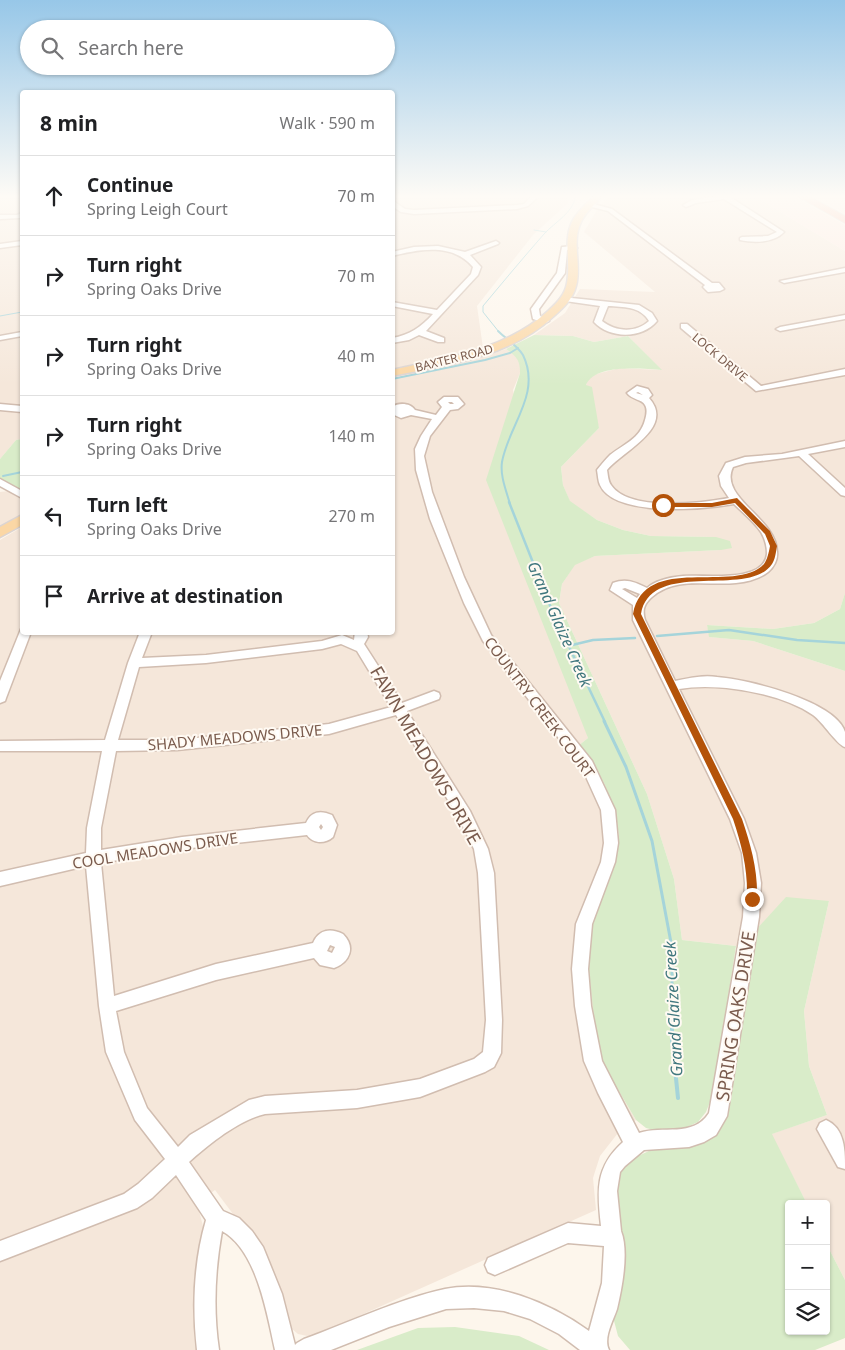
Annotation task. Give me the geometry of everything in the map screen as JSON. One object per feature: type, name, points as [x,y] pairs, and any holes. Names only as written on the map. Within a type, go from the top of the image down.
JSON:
[{"type":"main road","name":"BAXTER ROAD","points":[[395,372],[472,356],[519,337],[545,321],[565,299],[572,283],[573,259]]},
{"type":"main road","points":[[0,533],[20,520]]},
{"type":"street","points":[[395,340],[420,332],[440,313],[474,275],[477,269],[470,259]]},
{"type":"street","points":[[545,321],[536,317],[535,310],[561,273],[563,259]]},
{"type":"street","points":[[675,259],[710,285]]},
{"type":"street","points":[[784,281],[845,270]]},
{"type":"street","points":[[565,299],[638,308],[648,314],[653,321],[649,327],[638,331],[610,330],[598,322],[605,304]]},
{"type":"street","points":[[395,305],[440,313]]},
{"type":"street","points":[[780,329],[845,317]]},
{"type":"street","name":"LOCK DRIVE","points":[[684,326],[759,389],[845,372]]},
{"type":"street","points":[[420,332],[442,340]]},
{"type":"street","points":[[0,338],[20,334]]},
{"type":"street","points":[[643,398],[650,404],[651,411],[649,425],[644,435],[611,459],[602,470],[604,481],[612,492],[634,503],[646,505],[712,505],[737,500]]},
{"type":"street","points":[[0,407],[20,409]]},
{"type":"street","name":"COUNTRY CREEK COURT","points":[[411,412],[442,412],[422,442],[419,456],[420,468],[443,535],[480,629],[586,765],[608,810],[611,843],[608,862],[584,924],[580,969],[593,1061],[604,1087],[635,1145]]},
{"type":"street","name":"SPRING OAKS DRIVE","points":[[596,1349],[614,1275],[614,1238],[608,1194],[612,1168],[621,1156],[635,1145],[646,1140],[696,1136],[707,1131],[718,1116],[751,917],[753,883],[749,853],[740,828],[637,614],[643,598],[665,583],[694,579],[734,578],[752,574],[765,568],[773,552],[772,540],[725,485],[725,470],[729,465],[745,460],[801,453],[845,444]]},
{"type":"street","points":[[801,453],[845,493]]},
{"type":"street","points":[[3,486],[20,494]]},
{"type":"street","points":[[0,698],[24,635]]},
{"type":"street","points":[[145,635],[134,662],[110,745],[94,828],[93,858],[107,1006],[115,1052],[140,1114],[177,1160],[216,1218],[227,1220],[249,1242],[272,1290],[286,1350]]},
{"type":"street","points":[[134,662],[206,659],[308,647],[351,638]]},
{"type":"street","name":"FAWN MEADOWS DRIVE","points":[[0,1251],[130,1201],[145,1192],[197,1142],[249,1109],[357,1099],[420,1088],[480,1066],[488,1060],[492,1053],[494,1020],[486,873],[481,849],[465,815],[365,653],[351,638]]},
{"type":"street","points":[[671,686],[716,681],[786,696],[822,714],[839,732],[845,742]]},
{"type":"street","name":"SHADY MEADOWS DRIVE","points":[[0,746],[195,744],[329,729],[399,709],[434,696]]},
{"type":"street","name":"COOL MEADOWS DRIVE","points":[[0,879],[93,858],[182,843],[311,828]]},
{"type":"street","points":[[107,1006],[216,972],[319,949]]},
{"type":"street","points":[[826,1129],[845,1160]]},
{"type":"street","points":[[208,1350],[205,1299],[212,1231],[216,1218]]},
{"type":"street","points":[[495,1265],[568,1233],[614,1238]]},
{"type":"street","points":[[304,1350],[389,1317],[436,1302],[446,1299],[474,1298],[504,1301],[534,1310],[566,1328],[596,1349]]},
{"type":"shaded area","points":[[0,259],[20,259],[20,439],[16,440],[0,459]]},
{"type":"shaded area","points":[[395,259],[514,259],[477,306],[483,348],[395,370]]},
{"type":"shaded area","points":[[616,259],[845,259],[845,593],[840,609],[814,623],[773,629],[707,625],[710,637],[753,641],[845,671],[845,1280],[830,1251],[830,1200],[805,1200],[771,1134],[827,1115],[809,1066],[804,1011],[829,901],[754,932],[736,946],[682,940],[674,879],[647,794],[559,603],[562,584],[575,564],[595,556],[721,550],[716,537],[651,536],[623,530],[597,520],[570,502],[563,485],[561,467],[599,428],[586,385],[588,379],[596,374],[620,368],[661,370],[628,336],[594,342],[573,336],[534,335],[565,313],[580,289],[655,292]]},
{"type":"shaded area","points":[[506,349],[517,357],[520,362],[520,373],[513,390],[588,738],[578,746],[596,768],[605,785],[616,816],[619,836],[613,860],[604,1066],[636,1120],[618,1133],[600,1156],[593,1178],[596,1210],[312,1337],[298,1334],[291,1328],[266,1262],[215,1190],[197,1203],[205,1234],[199,1350],[0,1350],[0,540],[20,528],[20,635],[395,635],[395,378],[477,359]]},
{"type":"shaded area","points":[[9,491],[20,498],[20,515],[0,527],[0,492]]},
{"type":"green space","points":[[534,335],[573,336],[594,342],[628,336],[662,370],[609,370],[591,378],[586,385],[592,387],[599,428],[561,467],[563,485],[570,501],[597,520],[623,530],[651,536],[716,537],[730,541],[732,548],[595,556],[575,565],[562,584],[559,603],[647,794],[674,879],[682,940],[736,946],[713,1094],[706,1112],[698,1122],[687,1127],[658,1131],[646,1128],[636,1120],[604,1066],[597,1046],[586,943],[619,836],[616,816],[605,785],[596,768],[578,746],[588,738],[486,480],[520,373],[517,359],[506,349]]},
{"type":"green space","points":[[20,439],[20,489],[0,480],[0,459],[16,440]]},
{"type":"green space","points":[[845,593],[845,671],[753,641],[709,637],[707,625],[773,629],[814,623],[840,609]]},
{"type":"green space","points":[[786,897],[829,901],[804,1011],[809,1066],[827,1115],[772,1134],[805,1200],[785,1200],[785,1335],[830,1335],[830,1251],[845,1280],[845,1338],[815,1350],[630,1350],[618,1336],[613,1317],[623,1266],[622,1232],[617,1191],[619,1174],[634,1158],[651,1150],[706,1142],[725,1121],[754,932]]},
{"type":"green space","points":[[455,1327],[519,1336],[549,1350],[357,1350],[418,1328]]},
{"type":"waterway","name":"Grand Glaize Creek","points":[[499,331],[483,312],[483,306],[523,259]]},
{"type":"waterway","points":[[0,316],[20,312]]},
{"type":"waterway","name":"Grand Glaize Creek","points":[[499,331],[518,348]]},
{"type":"waterway","points":[[395,378],[485,360],[510,353],[518,348]]},
{"type":"waterway","name":"Grand Glaize Creek","points":[[510,504],[503,478],[502,462],[510,436],[522,410],[529,383],[528,369],[523,355],[518,348]]},
{"type":"waterway","points":[[3,476],[20,472]]},
{"type":"waterway","name":"Grand Glaize Creek","points":[[509,502],[553,613],[569,646]]},
{"type":"waterway","points":[[657,636],[729,630],[797,640],[845,643]]},
{"type":"waterway","points":[[569,646],[593,640],[635,638]]},
{"type":"waterway","name":"Grand Glaize Creek","points":[[569,646],[605,722]]},
{"type":"waterway","name":"Grand Glaize Creek","points":[[604,721],[626,767],[652,841],[672,948],[672,1039],[678,1098]]},
{"type":"route","points":[[663,505],[712,505],[737,500],[768,533],[774,546],[771,559],[765,568],[759,572],[734,578],[694,579],[665,583],[654,588],[644,596],[637,608],[639,620],[737,819],[749,853],[753,883],[752,899]]}]
